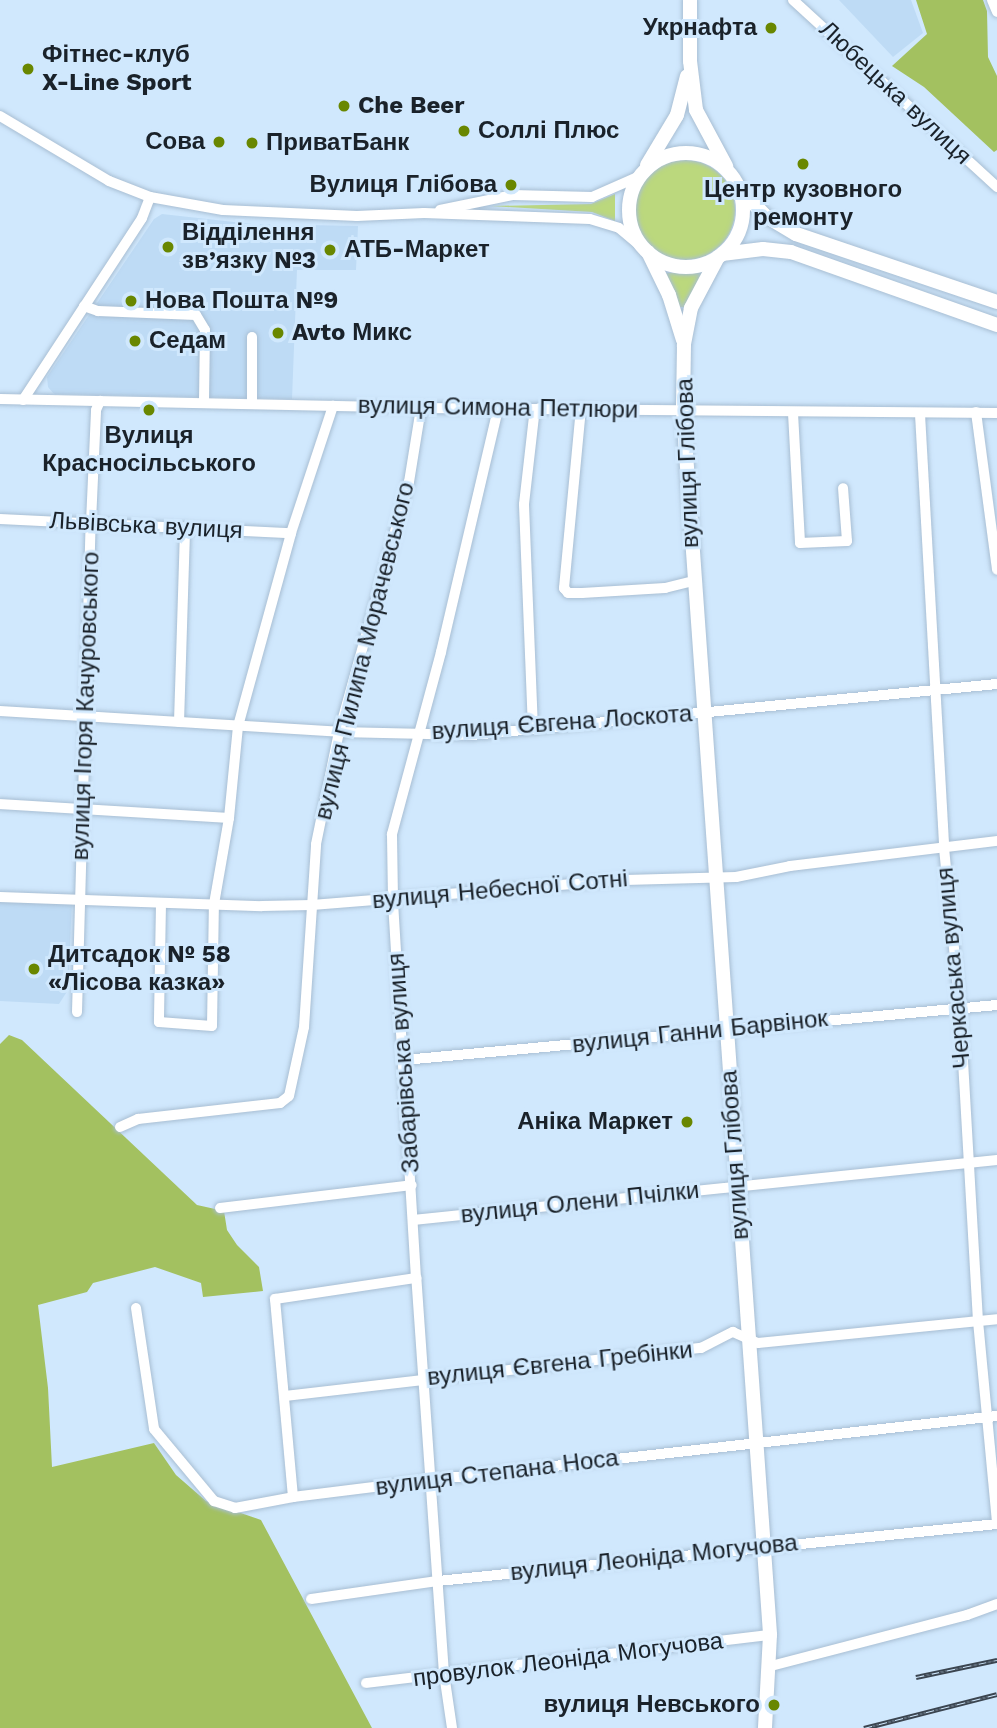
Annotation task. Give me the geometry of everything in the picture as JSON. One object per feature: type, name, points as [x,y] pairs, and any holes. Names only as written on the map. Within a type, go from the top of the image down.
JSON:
[{"type":"main road","points":[[690,0],[690,61],[696,110],[728,170],[764,215],[796,234],[997,302]]},
{"type":"main road","points":[[690,61],[677,115],[642,174],[629,207],[632,229],[645,250],[676,266],[698,266],[720,256],[780,250],[997,325]]},
{"type":"main road","points":[[642,174],[663,158],[686,153],[709,157],[728,170]]},
{"type":"main road","points":[[720,256],[738,236],[742,224],[744,212],[740,188]]},
{"type":"main road","name":"вулиця Глібова","points":[[645,250],[669,295],[684,345]]},
{"type":"main road","name":"вулиця Глібова","points":[[720,256],[691,308],[684,345],[683,411],[770,1635],[771,1666],[765,1728]]},
{"type":"street","name":"Любецька вулиця","points":[[793,0],[997,187]]},
{"type":"street","points":[[992,0],[997,12]]},
{"type":"street","points":[[0,116],[108,181],[150,197],[223,210],[357,216],[424,214],[590,219],[619,228],[645,250]]},
{"type":"street","points":[[424,214],[513,195],[592,197],[642,174]]},
{"type":"street","points":[[23,400],[146,212],[150,197]]},
{"type":"street","points":[[84,306],[98,311],[196,315],[205,330],[204,402]]},
{"type":"street","points":[[252,337],[252,404]]},
{"type":"street","name":"вулиця Симона Петлюри","points":[[0,399],[421,408],[997,413]]},
{"type":"street","name":"вулиця Ігоря Качуровського","points":[[77,1012],[91,522],[96,410],[100,401]]},
{"type":"street","points":[[161,903],[159,1022],[212,1026],[214,904],[229,818],[238,726],[291,533],[333,406]]},
{"type":"street","name":"вулиця Пилипа Морачевського","points":[[120,1127],[138,1119],[280,1103],[289,1096],[304,1027],[316,844],[339,732],[409,482],[421,408]]},
{"type":"street","points":[[533,729],[524,504],[534,416],[539,408]]},
{"type":"street","name":"вулиця Глібова","points":[[581,408],[564,588],[568,593],[595,592],[665,588],[693,581]]},
{"type":"street","name":"Забарівська вулиця","points":[[452,1728],[444,1674],[416,1278],[393,899],[392,834],[420,734],[498,409]]},
{"type":"street","points":[[793,412],[800,543],[847,541],[843,488]]},
{"type":"street","points":[[976,412],[993,513],[997,570]]},
{"type":"street","name":"Черкаська вулиця","points":[[920,414],[933,690],[944,848],[960,1009],[978,1321],[992,1416],[997,1523]]},
{"type":"street","name":"Львівська вулиця","points":[[0,519],[291,533]]},
{"type":"street","points":[[180,722],[185,527]]},
{"type":"street","name":"вулиця Євгена Лоскота","points":[[0,711],[339,732],[472,735],[997,684]]},
{"type":"street","points":[[0,804],[229,818]]},
{"type":"street","name":"вулиця Небесної Сотні","points":[[0,897],[312,905],[625,880],[761,874],[790,866],[997,841]]},
{"type":"street","name":"вулиця Ганни Барвінок","points":[[404,1060],[997,1005]]},
{"type":"street","name":"вулиця Олени Пчілки","points":[[414,1220],[997,1160]]},
{"type":"street","points":[[220,1208],[412,1185]]},
{"type":"street","points":[[293,1497],[275,1299],[416,1278]]},
{"type":"street","name":"вулиця Степана Носа","points":[[136,1308],[154,1429],[214,1501],[235,1508],[293,1497],[430,1480],[992,1416]]},
{"type":"street","name":"вулиця Євгена Гребінки","points":[[285,1396],[701,1348],[733,1332],[758,1343],[997,1319]]},
{"type":"street","name":"вулиця Леоніда Могучова","points":[[311,1599],[438,1581],[997,1523]]},
{"type":"street","points":[[771,1666],[967,1615],[997,1604]]},
{"type":"street","name":"провулок Леоніда Могучова","points":[[366,1683],[770,1635]]},
{"type":"shaded area","points":[[839,0],[911,0],[923,33],[893,57]]},
{"type":"shaded area","points":[[162,214],[252,224],[358,226],[356,270],[297,270],[292,399],[54,394],[48,387],[47,377],[154,219]]},
{"type":"shaded area","name":"Дитсадок № 58 «Лісова казка»","points":[[0,902],[72,903],[68,990],[59,1004],[0,1001]]},
{"type":"green space","points":[[916,0],[983,0],[987,11],[988,57],[997,76],[997,150],[994,152],[924,87],[892,66],[927,34]]},
{"type":"green space","points":[[685,160],[704,163],[721,174],[732,191],[735,210],[732,229],[721,246],[704,257],[685,260],[666,257],[649,246],[638,229],[635,210],[638,191],[649,174],[666,163]]},
{"type":"green space","points":[[615,194],[615,221],[592,212],[491,206],[591,204]]},
{"type":"green space","points":[[705,272],[687,307],[680,307],[665,273]]},
{"type":"green space","points":[[9,1035],[22,1040],[197,1205],[224,1211],[227,1230],[237,1245],[259,1267],[263,1291],[203,1297],[201,1283],[155,1267],[93,1283],[87,1292],[38,1305],[48,1388],[52,1467],[154,1443],[176,1475],[206,1501],[261,1520],[372,1728],[0,1728],[0,1044]]},
{"type":"railway","points":[[916,1677],[997,1660]]},
{"type":"railway","points":[[864,1728],[997,1694]]},
{"type":"place","name":"Укрнафта","points":[[771,28]]},
{"type":"place","name":"Фітнес-клуб X-Line Sport","points":[[28,69]]},
{"type":"place","name":"Che Beer","points":[[344,106]]},
{"type":"place","name":"Соллі Плюс","points":[[464,131]]},
{"type":"place","name":"Сова","points":[[219,142]]},
{"type":"place","name":"ПриватБанк","points":[[252,143]]},
{"type":"place","name":"Центр кузовного ремонту","points":[[803,164]]},
{"type":"place","name":"Вулиця Глібова","points":[[511,185]]},
{"type":"place","name":"Відділення зв’язку №3","points":[[168,247]]},
{"type":"place","name":"АТБ-Маркет","points":[[330,250]]},
{"type":"place","name":"Нова Пошта №9","points":[[131,301]]},
{"type":"place","name":"Avto Микс","points":[[278,333]]},
{"type":"place","name":"Седам","points":[[135,341]]},
{"type":"place","name":"Вулиця Красносільського","points":[[149,410]]},
{"type":"place","name":"Дитсадок № 58 «Лісова казка»","points":[[34,969]]},
{"type":"place","name":"Аніка Маркет","points":[[687,1122]]},
{"type":"place","name":"вулиця Невського","points":[[774,1705]]}]
